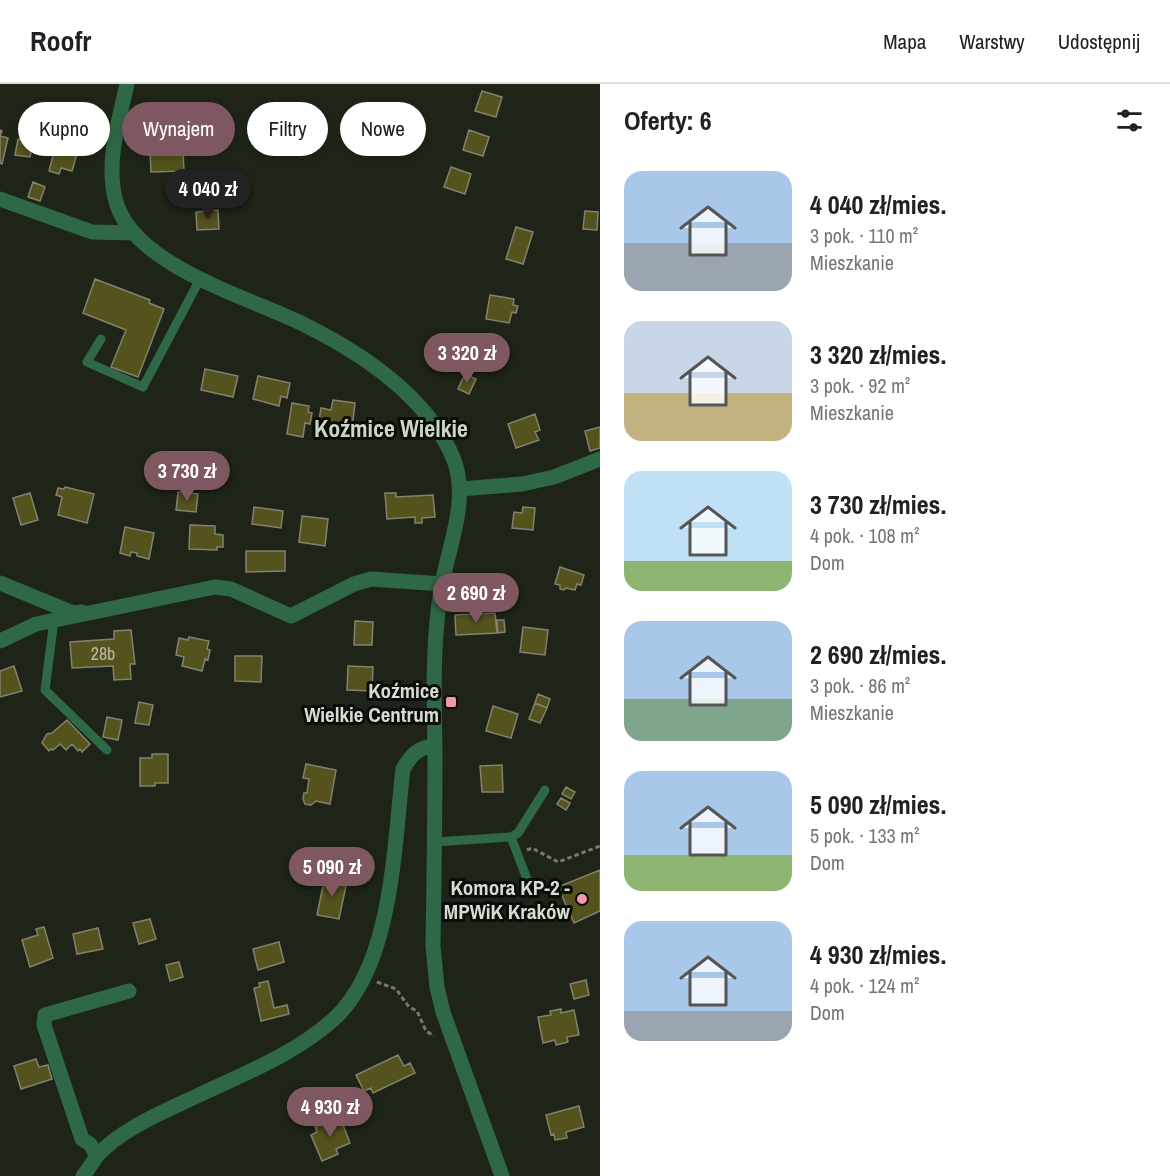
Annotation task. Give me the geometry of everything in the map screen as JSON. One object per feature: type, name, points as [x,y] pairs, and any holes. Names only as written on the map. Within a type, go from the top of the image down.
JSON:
[{"type":"street","points":[[127,84],[113,146],[112,183],[120,214],[134,233],[150,248],[201,279],[304,324],[359,355],[391,379],[416,403],[445,443],[454,462],[460,489],[458,510],[442,584],[435,649],[433,946],[437,987],[443,1012],[502,1176]]},
{"type":"street","points":[[0,199],[92,232],[134,233]]},
{"type":"street","points":[[460,489],[533,482],[554,477],[600,459]]},
{"type":"street","points":[[0,641],[36,624],[215,587],[231,589],[291,616],[354,584],[371,579],[442,584]]},
{"type":"street","points":[[0,583],[73,613],[93,612]]},
{"type":"street","points":[[84,1176],[97,1156],[122,1135],[179,1104],[272,1060],[312,1036],[335,1017],[357,993],[371,961],[385,913],[403,769],[417,750],[435,746]]},
{"type":"street","points":[[97,1156],[90,1144],[82,1139],[44,1025],[45,1016],[129,991]]},
{"type":"lane","points":[[100,339],[87,362],[143,387],[201,279]]},
{"type":"lane","points":[[54,620],[45,690],[107,750]]},
{"type":"lane","points":[[435,842],[511,837],[518,833],[545,790]]},
{"type":"lane","points":[[511,837],[530,887]]},
{"type":"path","points":[[517,853],[532,848],[558,862],[600,846]]},
{"type":"path","points":[[362,980],[379,982],[396,989],[409,1007],[417,1011],[426,1031],[437,1038],[453,1042]]},
{"type":"building","points":[[482,91],[502,97],[496,117],[475,111]]},
{"type":"building","points":[[469,130],[489,137],[483,156],[463,150]]},
{"type":"building","points":[[0,136],[8,138],[2,164],[0,163]]},
{"type":"building","points":[[18,139],[18,155],[15,155]]},
{"type":"building","points":[[53,156],[76,156],[72,171],[61,168],[59,174],[49,171]]},
{"type":"building","points":[[150,156],[183,156],[184,171],[151,172]]},
{"type":"building","points":[[451,167],[471,174],[465,194],[444,187]]},
{"type":"building","points":[[33,182],[45,187],[40,201],[28,197]]},
{"type":"building","points":[[218,210],[219,229],[197,230],[196,212]]},
{"type":"building","points":[[585,211],[598,212],[597,230],[583,229]]},
{"type":"building","points":[[516,227],[533,232],[523,264],[506,259]]},
{"type":"building","points":[[95,279],[150,300],[149,303],[164,309],[138,377],[111,367],[126,330],[83,313]]},
{"type":"building","points":[[490,295],[514,299],[513,305],[518,306],[516,313],[512,312],[509,323],[486,319]]},
{"type":"building","points":[[205,369],[238,376],[233,397],[201,390]]},
{"type":"building","points":[[465,374],[476,379],[469,394],[458,389]]},
{"type":"building","points":[[258,376],[290,383],[287,398],[281,396],[279,406],[253,399]]},
{"type":"building","points":[[333,400],[355,403],[351,438],[317,433],[321,408],[331,410]]},
{"type":"building","points":[[292,403],[309,406],[308,412],[312,413],[310,424],[305,423],[303,437],[287,434]]},
{"type":"building","points":[[535,414],[540,430],[535,432],[539,440],[516,448],[508,424]]},
{"type":"building","points":[[600,427],[600,448],[590,451],[585,431]]},
{"type":"building","points":[[65,487],[94,494],[87,523],[58,515],[62,497],[56,495],[58,488],[64,489]]},
{"type":"building","points":[[178,492],[198,494],[196,512],[176,510]]},
{"type":"building","points":[[30,493],[38,520],[21,525],[13,498]]},
{"type":"building","points":[[385,493],[396,493],[396,497],[433,495],[435,517],[422,518],[422,523],[415,523],[415,517],[387,519]]},
{"type":"building","points":[[254,507],[283,511],[281,528],[252,524]]},
{"type":"building","points":[[523,507],[535,508],[533,530],[512,528],[514,512],[522,513]]},
{"type":"building","points":[[302,516],[328,519],[325,546],[299,542]]},
{"type":"building","points":[[190,525],[215,526],[215,534],[223,535],[223,547],[217,547],[217,550],[189,549]]},
{"type":"building","points":[[125,527],[154,533],[149,559],[137,556],[137,553],[131,552],[130,556],[120,553]]},
{"type":"building","points":[[246,551],[285,551],[285,571],[246,572]]},
{"type":"building","points":[[560,567],[584,575],[581,585],[577,584],[575,590],[560,589],[560,585],[555,584]]},
{"type":"building","points":[[495,613],[497,633],[456,635],[455,615]]},
{"type":"building","points":[[497,620],[504,620],[505,632],[498,633]]},
{"type":"building","points":[[355,621],[373,622],[372,645],[354,645]]},
{"type":"building","points":[[523,627],[548,630],[545,655],[520,652]]},
{"type":"building","points":[[131,630],[135,664],[130,664],[131,679],[114,680],[113,666],[72,668],[70,642],[114,639],[114,631]]},
{"type":"building","points":[[189,637],[209,641],[208,660],[205,659],[202,671],[182,666],[184,657],[176,655],[179,638],[188,640]]},
{"type":"building","points":[[235,656],[262,656],[261,682],[235,681]]},
{"type":"building","points":[[14,666],[22,691],[0,697],[0,671]]},
{"type":"building","points":[[348,666],[373,667],[372,691],[347,690]]},
{"type":"building","points":[[538,694],[550,699],[547,708],[535,703]]},
{"type":"building","points":[[139,702],[153,705],[149,725],[135,723]]},
{"type":"building","points":[[535,703],[547,708],[540,723],[529,719]]},
{"type":"building","points":[[493,706],[518,714],[511,738],[486,731]]},
{"type":"building","points":[[107,717],[122,720],[118,740],[103,737]]},
{"type":"building","points":[[67,720],[90,744],[82,752],[72,744],[66,750],[60,744],[49,751],[42,743],[47,734],[52,733]]},
{"type":"building","points":[[152,754],[168,754],[168,783],[140,786],[140,758],[152,758]]},
{"type":"building","points":[[306,764],[336,770],[330,804],[316,801],[311,805],[305,804],[303,799],[304,793],[307,793],[309,779],[303,778]]},
{"type":"building","points":[[502,765],[503,792],[482,792],[480,766]]},
{"type":"building","points":[[566,787],[575,792],[571,799],[562,794]]},
{"type":"building","points":[[561,798],[570,803],[566,810],[557,804]]},
{"type":"building","name":"Komora KP-2 - MPWiK Kraków","points":[[600,870],[600,911],[574,923],[558,887]]},
{"type":"building","points":[[325,876],[347,881],[339,919],[317,915]]},
{"type":"building","points":[[150,919],[156,939],[139,944],[133,923]]},
{"type":"building","points":[[44,927],[53,958],[30,967],[22,940],[38,935],[36,929]]},
{"type":"building","points":[[98,928],[103,949],[77,954],[73,934]]},
{"type":"building","points":[[279,942],[284,962],[258,970],[253,949]]},
{"type":"building","points":[[179,962],[183,977],[170,981],[166,965]]},
{"type":"building","points":[[586,980],[589,995],[574,999],[570,984]]},
{"type":"building","points":[[268,981],[274,1008],[287,1005],[289,1014],[261,1021],[254,988],[260,987],[259,983]]},
{"type":"building","points":[[561,1009],[561,1013],[574,1010],[579,1035],[567,1037],[568,1042],[556,1045],[555,1040],[543,1043],[538,1017],[551,1015],[550,1011]]},
{"type":"building","points":[[398,1055],[404,1066],[410,1063],[415,1073],[373,1093],[371,1088],[364,1091],[356,1075]]},
{"type":"building","points":[[36,1059],[39,1067],[48,1065],[52,1079],[21,1089],[14,1066]]},
{"type":"building","points":[[579,1106],[584,1127],[566,1132],[567,1138],[555,1140],[554,1134],[551,1135],[546,1115]]},
{"type":"building","points":[[340,1117],[350,1143],[336,1149],[338,1154],[322,1161],[311,1135],[317,1132],[315,1127]]},
{"type":"place","name":"Koźmice Wielkie Centrum","points":[[451,702]]},
{"type":"place","name":"Komora KP-2 - MPWiK Kraków","points":[[582,899]]},
{"type":"district","name":"Koźmice Wielkie","points":[[391,428]]}]
